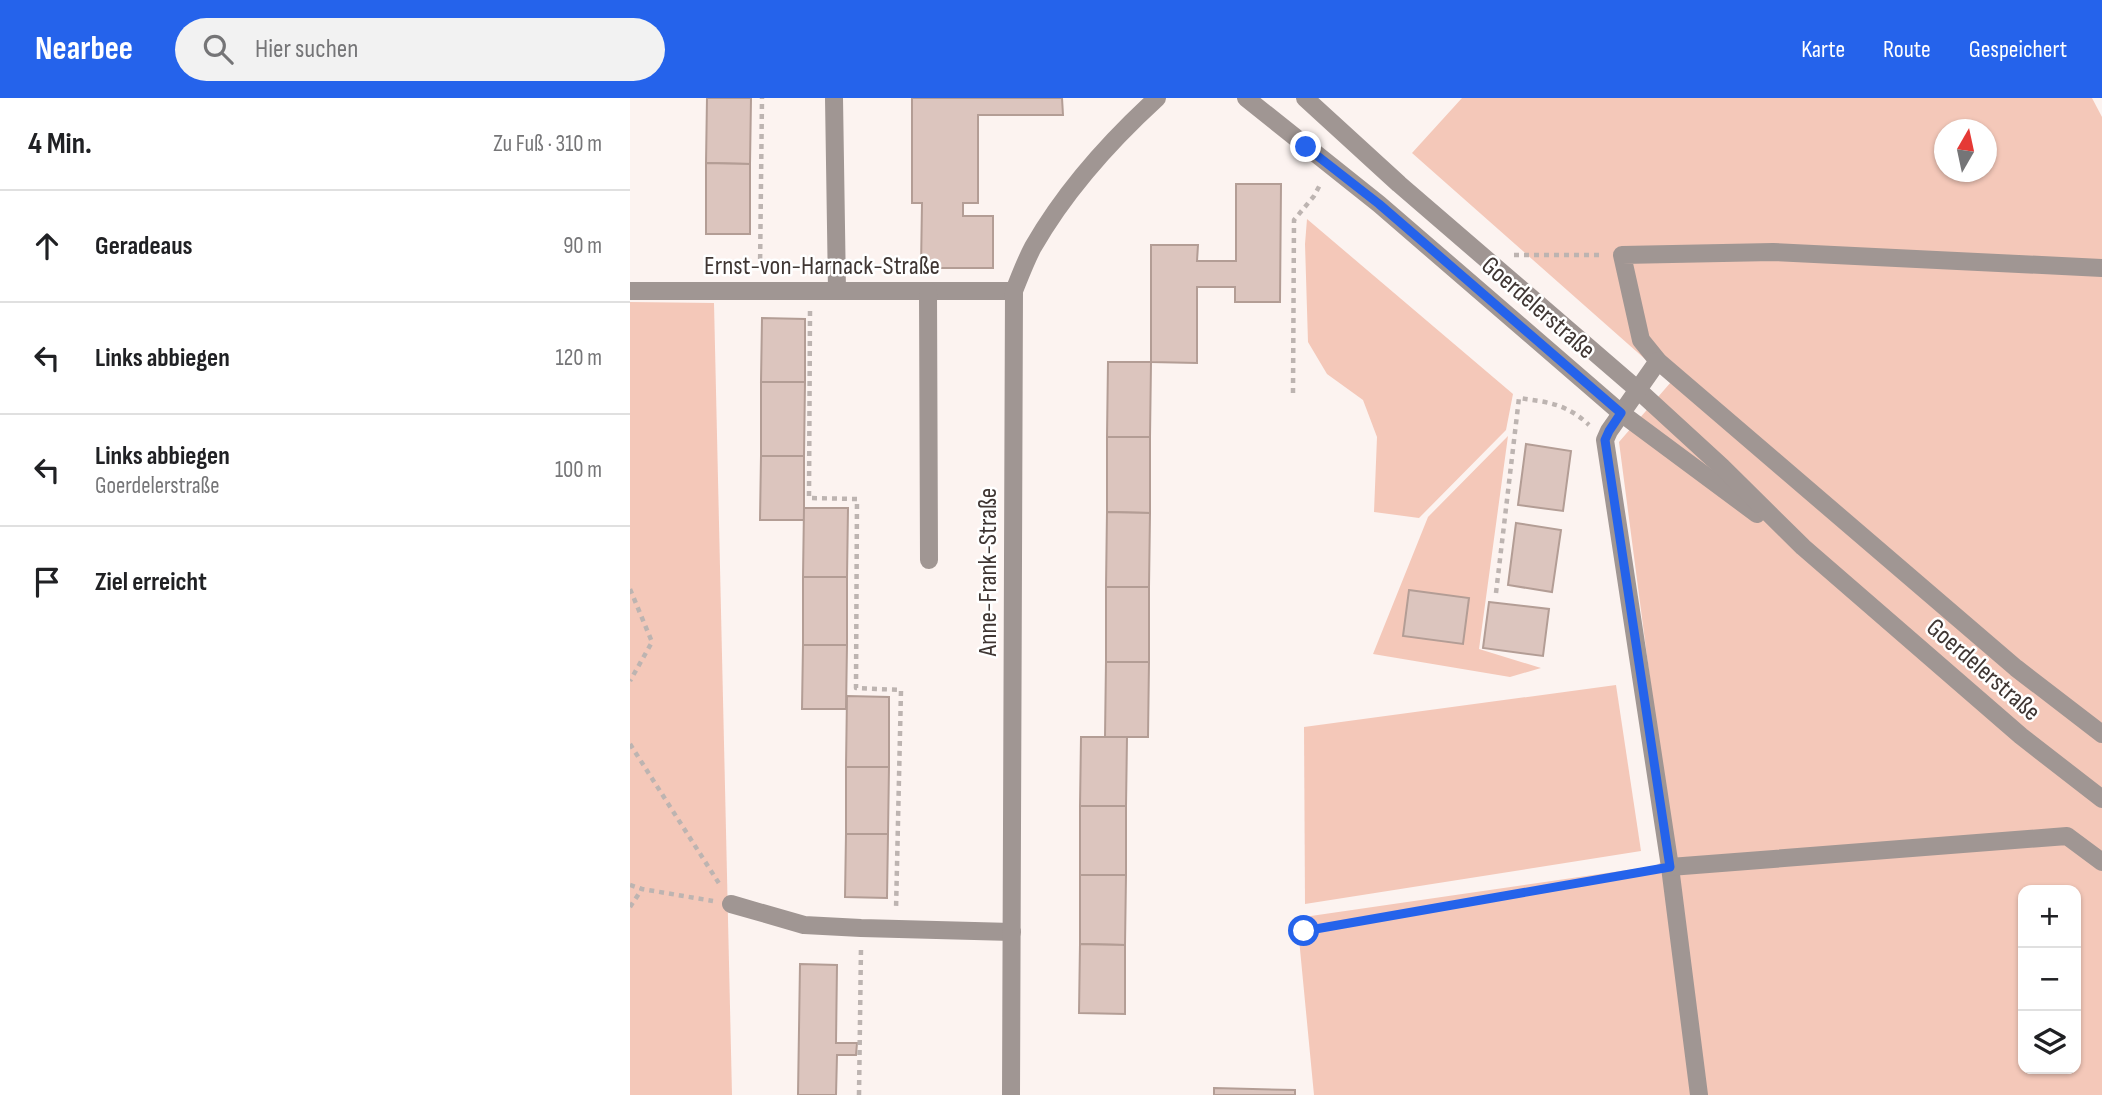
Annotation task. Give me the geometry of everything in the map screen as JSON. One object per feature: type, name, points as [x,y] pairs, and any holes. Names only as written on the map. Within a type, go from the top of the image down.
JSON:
[{"type":"street","points":[[834,98],[837,291]]},
{"type":"street","name":"Anne-Frank-Straße","points":[[1011,1095],[1014,291],[1032,248],[1059,207],[1086,173],[1157,98]]},
{"type":"street","name":"Goerdelerstraße","points":[[1247,98],[1379,204],[1621,413],[1803,547]]},
{"type":"street","name":"Goerdelerstraße","points":[[1305,98],[1638,390],[1722,467],[1803,547],[2021,736],[2102,799]]},
{"type":"street","points":[[2102,268],[1773,251],[1622,254],[1641,340],[1658,361],[2016,668],[2102,734]]},
{"type":"street","name":"Ernst-von-Harnack-Straße","points":[[630,291],[1014,291]]},
{"type":"street","points":[[928,291],[929,560]]},
{"type":"street","points":[[1658,361],[1605,440],[1670,867],[1699,1095]]},
{"type":"street","points":[[1670,867],[2067,836],[2102,862]]},
{"type":"street","points":[[731,904],[804,925],[1012,932]]},
{"type":"path","points":[[759,291],[762,98]]},
{"type":"path","points":[[1293,393],[1294,220],[1314,196],[1330,165]]},
{"type":"path","points":[[1483,256],[1622,254]]},
{"type":"path","points":[[810,291],[809,498],[857,499],[856,688],[901,690],[896,928]]},
{"type":"path","points":[[1496,593],[1519,398],[1554,403],[1580,416],[1605,440]]},
{"type":"path","points":[[630,589],[652,642],[630,681]]},
{"type":"path","points":[[630,744],[731,904]]},
{"type":"path","points":[[1304,931],[1670,867]]},
{"type":"path","points":[[630,885],[731,904]]},
{"type":"path","points":[[630,907],[642,889]]},
{"type":"path","points":[[859,1095],[861,928]]},
{"type":"shaded area","points":[[1462,98],[2092,98],[2102,117],[2102,1095],[1314,1095],[1297,918],[1655,866],[1673,855],[1619,442],[1671,382],[1412,153]]},
{"type":"shaded area","points":[[1307,219],[1513,394],[1506,430],[1419,518],[1374,512],[1377,437],[1363,400],[1327,374],[1308,342],[1305,244]]},
{"type":"shaded area","points":[[630,302],[714,303],[732,1095],[630,1095]]},
{"type":"shaded area","points":[[1508,436],[1479,649],[1541,668],[1510,677],[1373,654],[1428,517]]},
{"type":"shaded area","points":[[1616,685],[1641,851],[1305,904],[1304,727]]},
{"type":"building","points":[[707,98],[751,98],[750,164],[706,163]]},
{"type":"building","points":[[912,98],[1062,98],[1063,115],[978,115],[978,203],[963,203],[963,216],[993,216],[993,268],[921,268],[922,203],[912,203]]},
{"type":"building","points":[[706,163],[750,164],[750,234],[706,234]]},
{"type":"building","points":[[1236,184],[1281,184],[1280,302],[1235,302],[1235,287],[1197,287],[1197,363],[1151,362],[1151,245],[1198,245],[1197,261],[1236,261]]},
{"type":"building","points":[[762,318],[805,319],[805,382],[761,382]]},
{"type":"building","points":[[1108,362],[1151,362],[1150,437],[1107,437]]},
{"type":"building","points":[[761,382],[805,382],[804,456],[761,456]]},
{"type":"building","points":[[1107,437],[1150,437],[1150,513],[1107,512]]},
{"type":"building","points":[[1526,444],[1571,451],[1563,511],[1518,505]]},
{"type":"building","points":[[761,456],[804,456],[804,520],[760,520]]},
{"type":"building","points":[[804,508],[848,508],[847,577],[803,577]]},
{"type":"building","points":[[1107,512],[1150,513],[1149,587],[1106,587]]},
{"type":"building","points":[[1516,523],[1561,530],[1552,592],[1508,585]]},
{"type":"building","points":[[803,577],[847,577],[847,645],[803,645]]},
{"type":"building","points":[[1106,587],[1149,587],[1149,662],[1106,662]]},
{"type":"building","points":[[1409,590],[1469,598],[1463,644],[1403,636]]},
{"type":"building","points":[[1489,602],[1549,609],[1543,656],[1483,648]]},
{"type":"building","points":[[803,645],[847,645],[846,709],[802,709]]},
{"type":"building","points":[[1106,662],[1149,662],[1148,737],[1105,737]]},
{"type":"building","points":[[847,696],[889,697],[889,767],[846,767]]},
{"type":"building","points":[[1081,737],[1127,737],[1126,806],[1080,806]]},
{"type":"building","points":[[846,767],[889,767],[888,834],[846,834]]},
{"type":"building","points":[[1080,806],[1126,806],[1126,875],[1080,875]]},
{"type":"building","points":[[846,834],[888,834],[887,898],[845,897]]},
{"type":"building","points":[[1080,875],[1126,875],[1125,945],[1080,944]]},
{"type":"building","points":[[1080,944],[1125,945],[1125,1014],[1079,1013]]},
{"type":"building","points":[[800,964],[837,965],[836,1043],[857,1043],[856,1055],[837,1055],[836,1095],[798,1095]]},
{"type":"building","points":[[1214,1088],[1295,1090],[1295,1095],[1214,1095]]},
{"type":"route","points":[[1304,931],[1670,867],[1605,440],[1621,413],[1379,204],[1306,147]]}]
